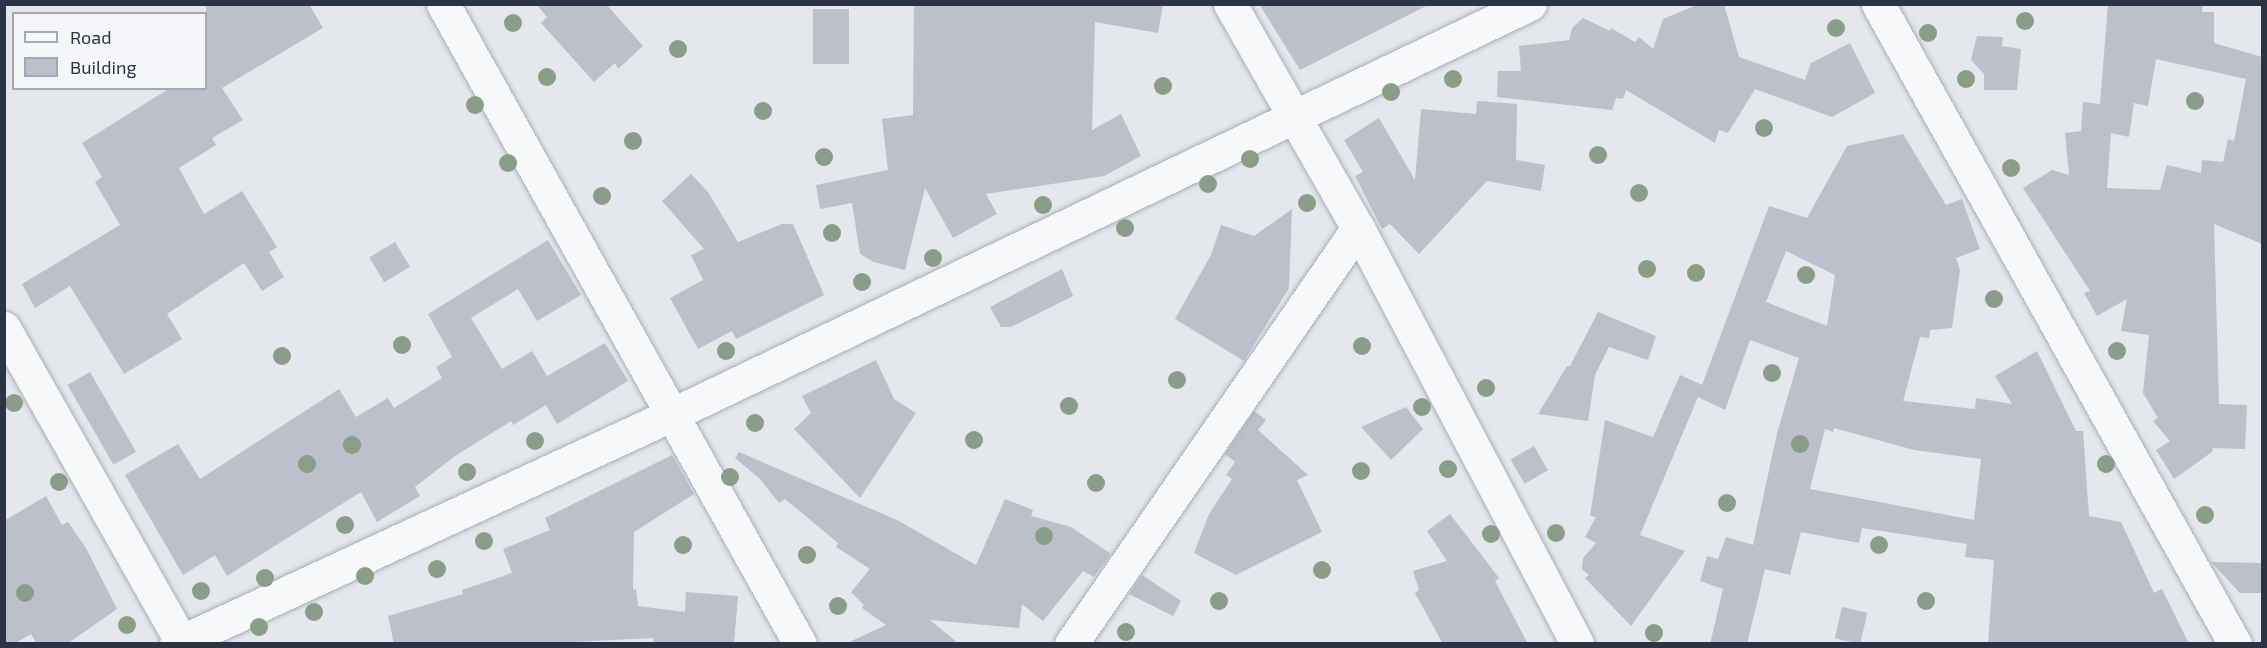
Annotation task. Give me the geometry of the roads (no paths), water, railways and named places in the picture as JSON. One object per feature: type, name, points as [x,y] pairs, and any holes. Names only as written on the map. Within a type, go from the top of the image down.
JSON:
[{"type":"street","points":[[443,4],[674,414],[800,644]]},
{"type":"street","points":[[1230,4],[1358,228],[1577,644]]},
{"type":"street","points":[[4,328],[180,643],[674,414],[1530,4]]},
{"type":"street","points":[[1878,4],[2235,644]]},
{"type":"street","points":[[1071,644],[1358,228]]}]
